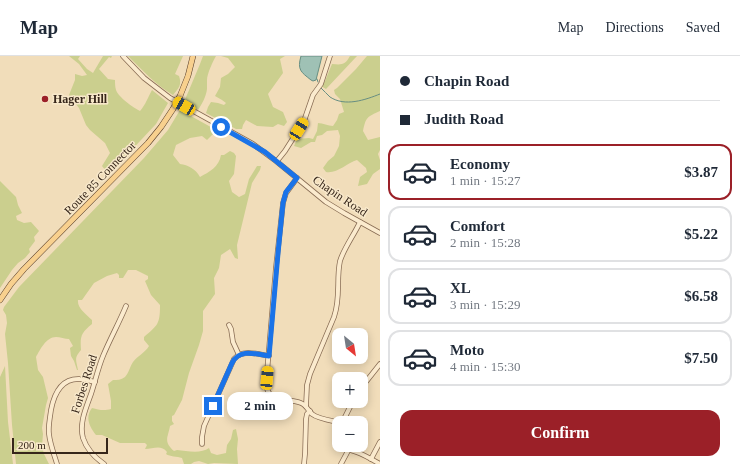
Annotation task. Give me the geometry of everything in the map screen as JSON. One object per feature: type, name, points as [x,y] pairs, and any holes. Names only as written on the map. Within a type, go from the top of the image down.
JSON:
[{"type":"main road","name":"Route 85 Connector","points":[[0,300],[11,284],[27,266],[148,143],[161,127],[180,96],[188,76],[193,56]]},
{"type":"street","name":"Chapin Road","points":[[123,56],[144,78],[173,100],[253,144],[277,161],[326,202],[380,233]]},
{"type":"street","points":[[277,161],[304,120],[313,95],[321,84],[330,56]]},
{"type":"street","points":[[297,178],[286,192],[283,203],[266,384],[272,396],[297,401],[306,406],[314,415],[332,420]]},
{"type":"street","points":[[306,406],[307,386],[310,374],[337,308],[339,268],[341,259],[360,222]]},
{"type":"street","name":"Forbes Road","points":[[104,464],[90,453],[82,433],[83,418],[103,357],[126,306]]},
{"type":"street","points":[[229,324],[233,342],[239,355]]},
{"type":"street","points":[[202,444],[204,426],[236,356],[247,353],[269,356]]},
{"type":"street","points":[[368,379],[380,364]]},
{"type":"street","points":[[57,464],[48,426],[53,400],[62,385],[68,381],[81,379],[95,382]]},
{"type":"street","points":[[304,464],[306,419],[307,414],[310,411]]},
{"type":"street","points":[[372,459],[380,442]]},
{"type":"street","points":[[341,464],[347,452]]},
{"type":"street","points":[[357,452],[380,464]]},
{"type":"green space","points":[[69,56],[80,56],[78,59],[93,73],[103,56],[112,56],[111,58],[109,57],[99,69],[108,79],[115,80],[117,93],[130,105],[140,111],[152,90],[168,103],[156,124],[126,156],[106,171],[102,166],[110,153],[105,143],[86,125],[79,108],[69,95],[75,80],[75,74],[82,76],[87,75],[79,64]]},
{"type":"green space","points":[[128,56],[183,56],[175,74],[179,76],[180,84],[173,95],[149,77]]},
{"type":"green space","points":[[203,56],[216,56],[208,74],[206,95],[198,110],[184,102]]},
{"type":"green space","points":[[221,56],[285,56],[280,59],[283,73],[268,94],[273,107],[283,112],[287,122],[284,126],[278,124],[273,127],[257,126],[246,120],[242,129],[236,129],[206,113],[211,102],[224,105],[226,103],[215,96],[220,87],[221,78],[235,67],[228,58]]},
{"type":"green space","points":[[350,56],[357,56],[326,89],[321,86],[325,81],[332,64],[343,64]]},
{"type":"green space","points":[[367,56],[380,56],[380,111],[368,118],[363,131],[368,140],[380,137],[380,150],[378,154],[380,169],[373,174],[367,184],[358,186],[360,177],[367,172],[366,168],[357,160],[338,170],[330,172],[326,172],[323,168],[334,156],[339,146],[340,136],[338,130],[327,131],[322,135],[317,136],[315,142],[311,142],[301,148],[294,146],[297,139],[313,139],[317,131],[318,123],[333,126],[339,114],[344,112],[340,99],[335,94],[334,90]]},
{"type":"green space","points":[[180,110],[218,131],[207,140],[202,136],[190,138],[176,145],[173,155],[180,164],[192,168],[200,177],[216,166],[221,155],[224,155],[230,151],[234,153],[236,156],[234,174],[229,181],[232,192],[239,197],[245,194],[249,179],[257,166],[261,166],[252,183],[237,245],[238,259],[235,258],[230,249],[221,255],[219,268],[214,278],[215,294],[203,311],[203,331],[182,400],[172,416],[172,421],[174,424],[170,426],[167,439],[168,445],[174,451],[198,452],[209,448],[211,453],[217,455],[226,453],[227,445],[231,439],[233,430],[236,429],[238,439],[238,464],[208,464],[199,461],[191,464],[184,464],[182,458],[166,454],[167,452],[162,448],[145,449],[147,445],[145,443],[120,443],[102,435],[96,435],[91,428],[88,418],[90,411],[92,408],[102,410],[111,409],[108,384],[113,380],[125,377],[133,362],[149,346],[144,340],[144,337],[155,327],[159,320],[160,305],[151,295],[145,281],[148,279],[148,276],[136,270],[128,270],[123,278],[119,278],[117,273],[107,276],[94,283],[82,300],[78,300],[80,308],[92,320],[92,324],[82,335],[81,350],[76,359],[78,370],[71,356],[70,348],[73,346],[69,339],[58,337],[49,339],[39,351],[36,357],[38,370],[43,377],[48,398],[42,428],[42,446],[49,464],[16,464],[5,334],[7,323],[6,315],[3,310],[4,307],[19,287],[144,158],[168,130]]},
{"type":"green space","points":[[0,181],[16,197],[22,213],[16,216],[17,220],[24,223],[31,222],[39,231],[34,237],[35,241],[29,249],[30,252],[12,270],[0,288]]},
{"type":"green space","points":[[5,366],[8,422],[13,464],[0,464],[0,377]]},
{"type":"water","points":[[301,56],[322,56],[316,80],[311,80],[301,70],[299,65]]},
{"type":"waterway","points":[[321,88],[330,97],[342,102],[355,102],[380,94]]},
{"type":"place","name":"Hager Hill","points":[[45,99]]},
{"type":"route","points":[[213,406],[236,356],[244,353],[250,353],[269,356],[283,203],[286,192],[297,178],[265,152],[221,127]]}]
